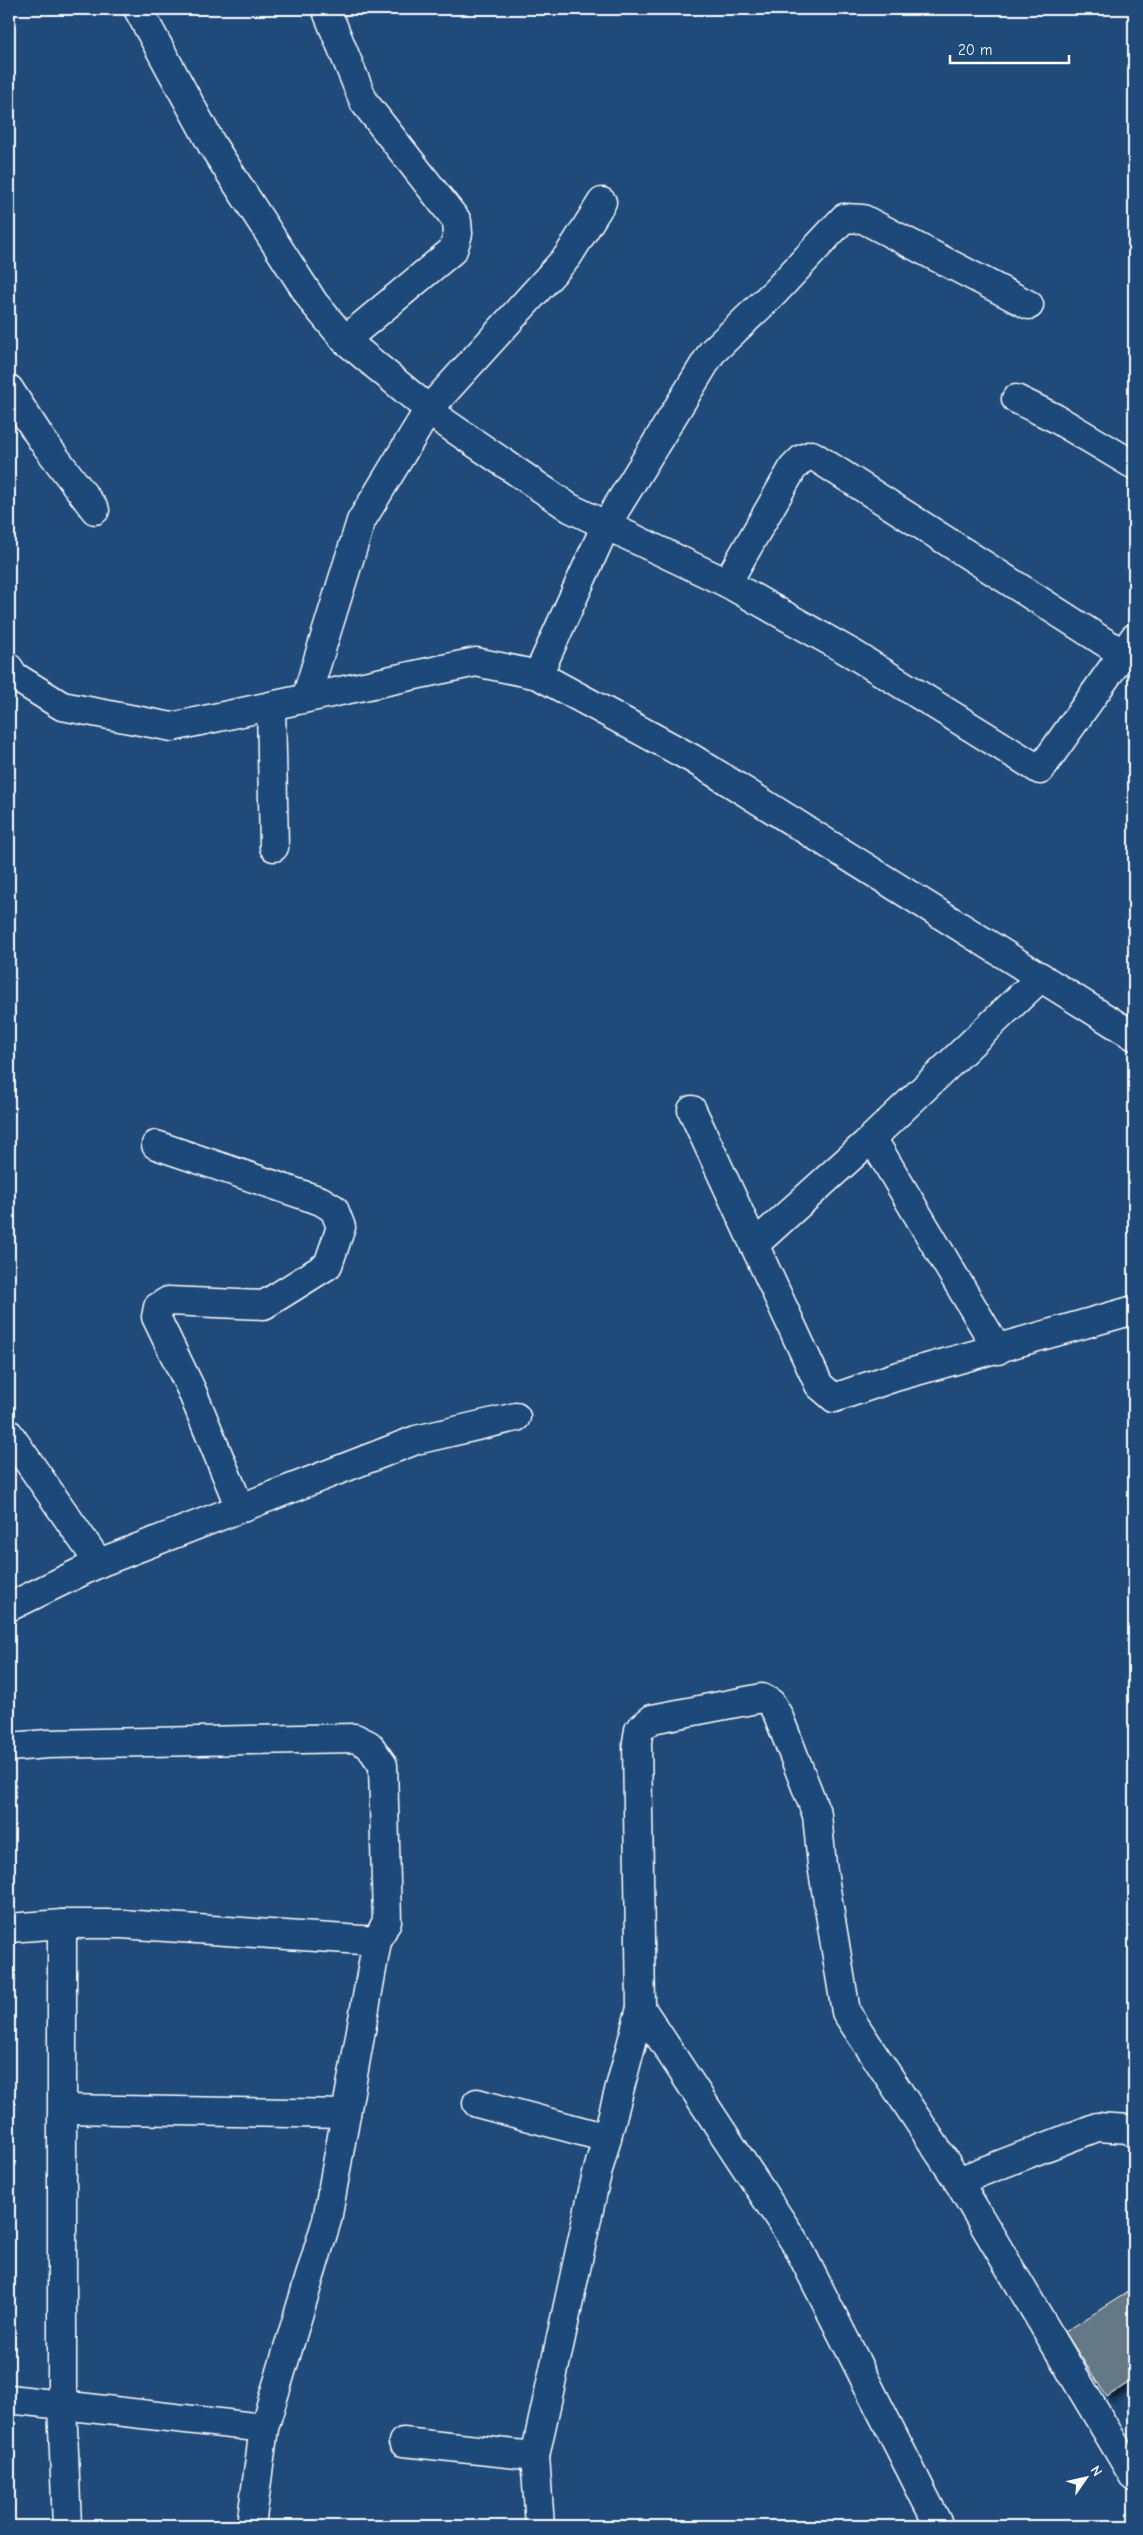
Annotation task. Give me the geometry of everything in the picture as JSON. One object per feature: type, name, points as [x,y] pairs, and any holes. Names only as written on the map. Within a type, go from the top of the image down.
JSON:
[{"type":"street","points":[[138,9],[212,145],[314,303],[344,340],[444,422],[570,508],[727,583],[852,654],[1040,770],[1129,646],[812,455],[802,459],[793,468],[727,583]]},
{"type":"street","points":[[326,9],[364,102],[457,221],[458,234],[453,250],[344,340]]},
{"type":"street","points":[[306,698],[361,521],[429,409],[568,256],[602,202]]},
{"type":"street","points":[[538,675],[606,525],[712,352],[774,292],[844,218],[864,219],[1029,305]]},
{"type":"street","points":[[9,389],[42,440],[95,510]]},
{"type":"street","points":[[1016,399],[1055,418],[1134,465]]},
{"type":"street","points":[[9,668],[14,676],[62,706],[172,727],[476,662],[538,675],[693,759],[1134,1036]]},
{"type":"street","points":[[271,706],[274,847]]},
{"type":"street","points":[[754,1245],[872,1138],[1041,977]]},
{"type":"street","points":[[692,1110],[820,1385],[834,1398],[895,1378],[1134,1310]]},
{"type":"street","points":[[872,1138],[998,1350]]},
{"type":"street","points":[[156,1145],[320,1201],[334,1209],[340,1227],[328,1265],[264,1305],[168,1301],[158,1308],[156,1317],[191,1389],[240,1508]]},
{"type":"street","points":[[9,1607],[99,1563],[416,1440],[516,1417]]},
{"type":"street","points":[[9,1434],[99,1563]]},
{"type":"street","points":[[540,2526],[535,2456],[595,2182],[641,2008],[637,1742],[639,1730],[652,1719],[762,1698],[771,1703],[778,1715],[817,1815],[822,1865],[846,2012],[958,2181],[1134,2477]]},
{"type":"street","points":[[9,1747],[58,1744],[355,1738],[369,1744],[383,1765],[387,1921],[377,1940],[327,2220],[264,2428],[251,2526]]},
{"type":"street","points":[[9,1928],[62,1924],[121,1924],[377,1940]]},
{"type":"street","points":[[62,1924],[62,2404],[66,2526]]},
{"type":"street","points":[[641,2008],[798,2247],[939,2526]]},
{"type":"street","points":[[477,2103],[607,2138]]},
{"type":"street","points":[[63,2109],[346,2114]]},
{"type":"street","points":[[958,2181],[1096,2127],[1130,2129],[1134,2133]]},
{"type":"street","points":[[9,2399],[264,2428]]},
{"type":"street","points":[[403,2442],[535,2456]]},
{"type":"building","points":[[1134,2288],[1134,2379],[1107,2397],[1065,2332]]}]
